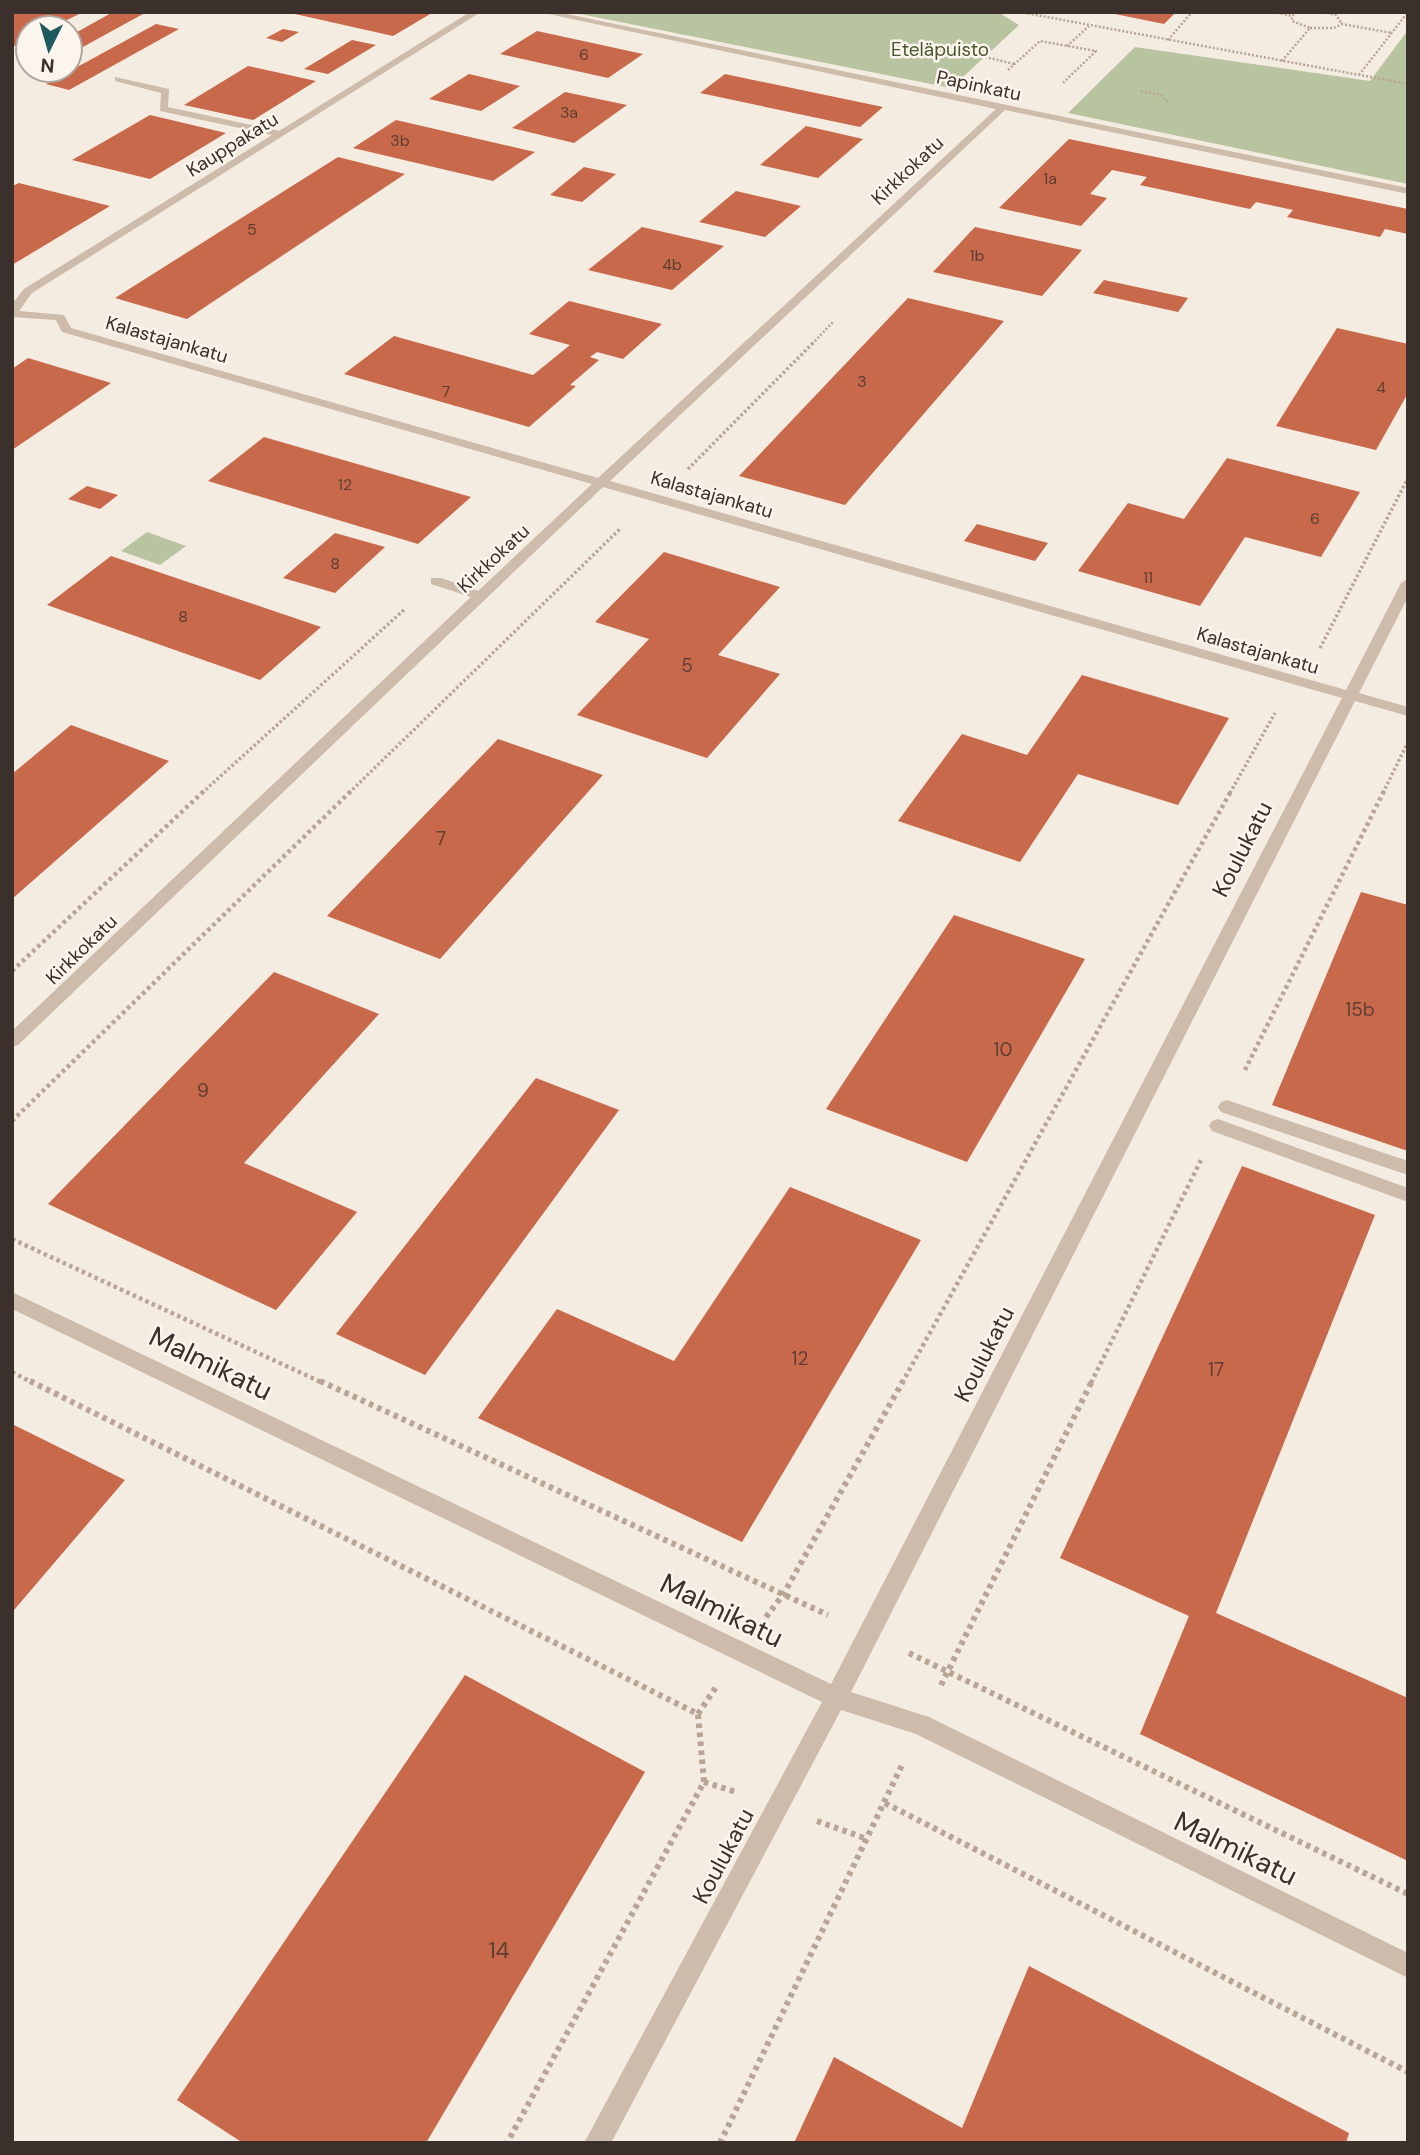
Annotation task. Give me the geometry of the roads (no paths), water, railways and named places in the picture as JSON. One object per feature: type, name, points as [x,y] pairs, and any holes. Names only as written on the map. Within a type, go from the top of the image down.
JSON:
[{"type":"street","name":"Kauppakatu","points":[[12,313],[27,291],[477,12]]},
{"type":"street","name":"Papinkatu","points":[[543,12],[1408,191]]},
{"type":"street","points":[[118,79],[166,91],[163,108],[280,134]]},
{"type":"street","name":"Kirkkokatu","points":[[12,1041],[600,482],[1003,107]]},
{"type":"street","name":"Kalastajankatu","points":[[12,313],[60,317],[66,330],[1408,712]]},
{"type":"street","points":[[436,581],[481,596]]},
{"type":"street","name":"Koulukatu","points":[[597,2143],[869,1633],[1408,583]]},
{"type":"street","points":[[1227,1107],[1408,1168]]},
{"type":"street","points":[[1218,1126],[1408,1195]]},
{"type":"street","name":"Malmikatu","points":[[12,1300],[835,1698],[921,1725],[1408,1966]]},
{"type":"park label","name":"Eteläpuisto","points":[[940,49]]}]
